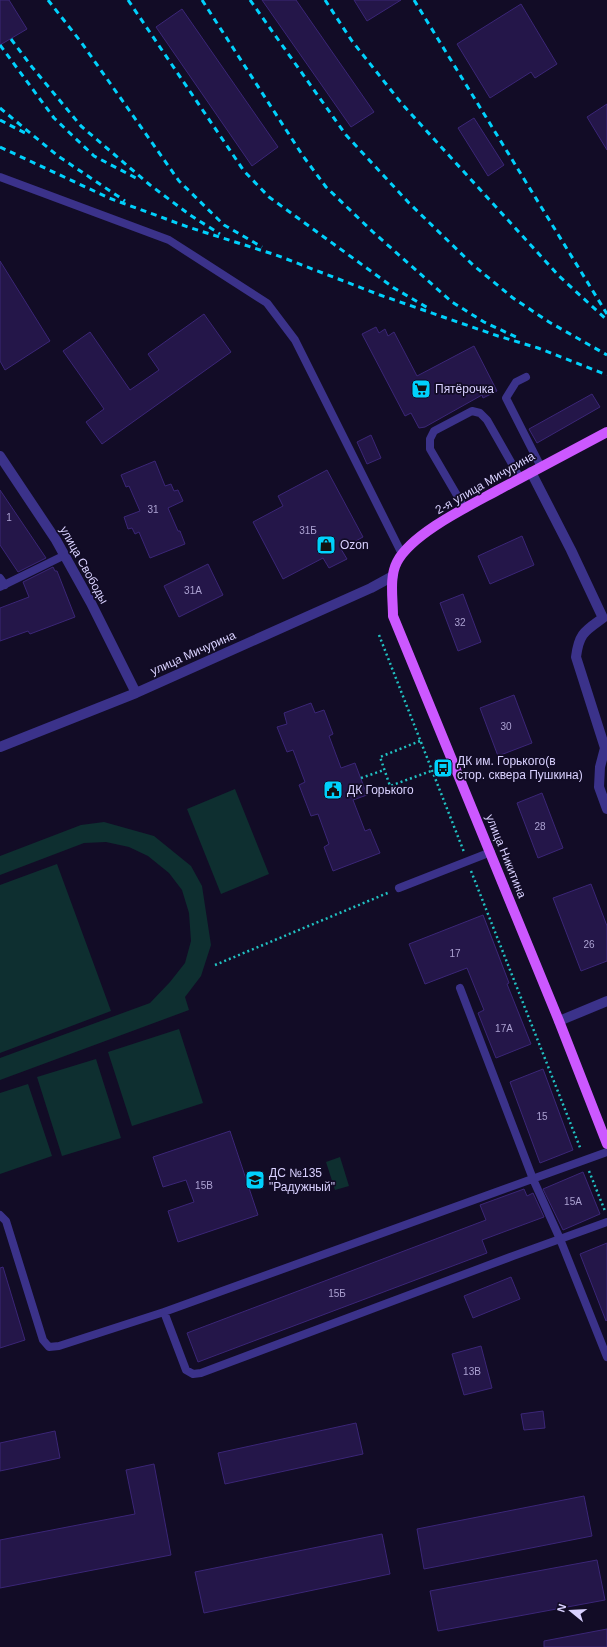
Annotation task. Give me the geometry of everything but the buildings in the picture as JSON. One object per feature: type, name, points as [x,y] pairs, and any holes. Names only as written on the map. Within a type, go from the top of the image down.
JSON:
[{"type":"main road","name":"2-я улица Мичурина","points":[[393,576],[396,563],[402,554],[410,544],[420,537],[465,509],[520,478],[607,432]]},
{"type":"main road","name":"улица Никитина","points":[[393,576],[393,616],[491,852],[607,1144]]},
{"type":"street","name":"улица Свободы","points":[[0,456],[65,555],[92,603],[136,693]]},
{"type":"street","points":[[531,472],[606,618],[584,632],[578,643],[576,657],[605,748],[600,767],[599,787],[607,809]]},
{"type":"street","name":"улица Мичурина","points":[[0,747],[136,693],[371,588],[393,576]]},
{"type":"street","points":[[559,1021],[607,1002]]},
{"type":"lane","points":[[0,177],[169,240],[267,303],[295,340],[402,554]]},
{"type":"lane","points":[[526,377],[516,382],[506,398],[541,467]]},
{"type":"lane","points":[[465,509],[430,449],[430,439],[434,431],[472,411],[480,413],[487,420],[520,478]]},
{"type":"lane","points":[[0,578],[3,586],[65,555]]},
{"type":"lane","points":[[399,888],[467,860],[491,852]]},
{"type":"lane","points":[[460,988],[533,1179],[560,1239],[607,1357]]},
{"type":"lane","points":[[0,1215],[6,1221],[42,1340],[49,1347],[59,1346],[164,1312],[607,1152]]},
{"type":"lane","points":[[164,1312],[186,1370],[192,1374],[201,1373],[607,1222]]},
{"type":"path","points":[[379,635],[607,1215]]},
{"type":"path","points":[[420,741],[380,757],[390,786],[431,770]]},
{"type":"path","points":[[361,778],[384,770]]},
{"type":"path","points":[[215,965],[399,888]]},
{"type":"green space","points":[[235,789],[269,874],[221,894],[187,809]]},
{"type":"green space","points":[[104,822],[154,836],[191,866],[202,886],[211,945],[201,976],[185,997],[189,1010],[0,1080],[0,1058],[150,1003],[170,982],[185,963],[191,941],[189,913],[182,890],[169,873],[148,856],[129,847],[106,842],[84,843],[0,875],[0,856],[81,825]]},
{"type":"green space","points":[[57,864],[111,1011],[0,1053],[0,885]]},
{"type":"green space","points":[[179,1029],[203,1103],[132,1126],[108,1052]]},
{"type":"green space","points":[[96,1059],[121,1138],[62,1156],[37,1077]]},
{"type":"green space","points":[[28,1084],[52,1156],[0,1174],[0,1093]]},
{"type":"green space","points":[[340,1157],[349,1186],[335,1190],[326,1162]]},
{"type":"railway","points":[[48,0],[81,42],[179,181],[224,225],[262,247]]},
{"type":"railway","points":[[128,0],[244,171],[269,197],[394,288],[428,308]]},
{"type":"railway","points":[[202,0],[303,156],[326,187],[373,232],[452,302],[484,322],[516,337]]},
{"type":"railway","points":[[250,0],[346,135],[409,203],[473,265],[513,298],[549,322],[607,355]]},
{"type":"railway","points":[[325,0],[352,41],[402,104],[559,276],[607,320]]},
{"type":"railway","points":[[414,0],[607,314]]},
{"type":"railway","points":[[11,39],[81,126],[150,185],[190,215],[220,234]]},
{"type":"railway","points":[[0,45],[54,118],[94,156],[136,178]]},
{"type":"railway","points":[[0,108],[58,156],[125,201]]},
{"type":"railway","points":[[0,120],[27,134]]},
{"type":"railway","points":[[0,147],[109,198],[188,227],[276,255],[380,295],[498,336],[538,348],[607,375]]},
{"type":"place","name":"Пятёрочка","points":[[421,389]]},
{"type":"place","name":"Ozon","points":[[326,545]]},
{"type":"place","name":"ДК им. Горького(в стор. сквера Пушкина)","points":[[443,768]]},
{"type":"place","name":"ДК Горького","points":[[333,790]]},
{"type":"place","name":"ДС №135 \"Радужный\"","points":[[255,1180]]}]
